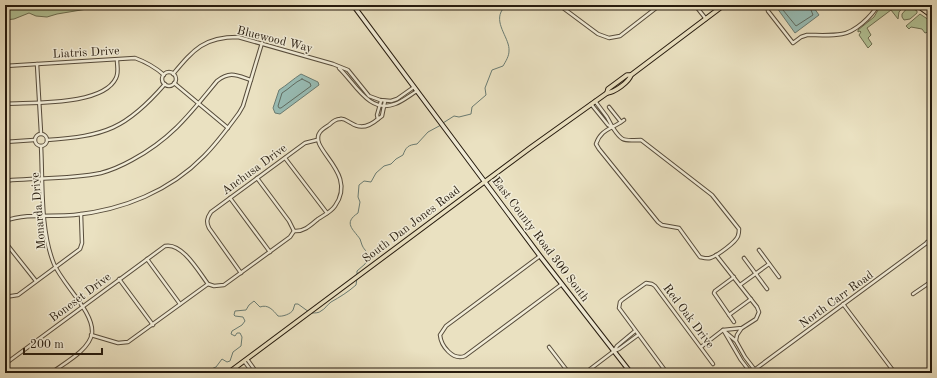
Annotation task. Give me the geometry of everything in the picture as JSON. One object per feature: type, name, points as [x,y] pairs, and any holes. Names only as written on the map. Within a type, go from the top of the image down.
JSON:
[{"type":"main road","name":"South Dan Jones Road","points":[[228,373],[485,181],[595,101],[607,93],[611,93],[622,85],[630,79],[631,75],[724,5]]},
{"type":"main road","points":[[917,5],[932,16]]},
{"type":"street","name":"East County Road 300 South","points":[[353,5],[540,256],[631,373]]},
{"type":"street","points":[[560,5],[598,34],[612,38],[620,36],[660,5]]},
{"type":"street","points":[[695,5],[706,19]]},
{"type":"street","points":[[767,5],[768,11],[793,43],[801,37],[807,35],[842,34],[852,30],[873,14],[878,5]]},
{"type":"street","name":"Bluewood Way","points":[[173,74],[194,50],[207,42],[222,37],[238,37],[348,70],[369,96],[381,101]]},
{"type":"street","points":[[5,221],[17,218],[81,214],[103,211],[129,203],[160,189],[176,179],[204,156],[228,128],[243,106],[262,43]]},
{"type":"street","name":"Liatris Drive","points":[[5,66],[135,58],[153,66],[164,75]]},
{"type":"street","points":[[5,104],[73,100],[92,95],[108,87],[115,80],[118,73],[117,60]]},
{"type":"street","points":[[36,64],[41,133],[45,135],[47,140]]},
{"type":"street","points":[[338,66],[369,101],[380,105],[395,104],[417,91]]},
{"type":"street","points":[[168,72],[173,74],[176,79],[174,83],[170,86],[165,84],[162,79],[164,75],[168,72]]},
{"type":"street","points":[[5,181],[71,177],[102,173],[146,154],[163,141],[174,132],[217,81],[228,74],[251,80]]},
{"type":"street","points":[[174,83],[228,128]]},
{"type":"street","points":[[35,140],[37,145],[41,146],[45,144],[47,140],[90,136],[115,127],[130,119],[141,110],[165,84]]},
{"type":"street","points":[[378,119],[381,101],[391,101],[414,87]]},
{"type":"street","points":[[402,95],[405,99]]},
{"type":"street","points":[[51,373],[85,347],[91,335],[118,343],[125,343],[131,340],[208,284],[214,286],[224,285],[290,237],[294,231],[303,230],[332,209],[338,201],[341,183],[337,170],[319,146],[317,140],[320,132],[339,119],[344,119],[353,125],[363,127],[370,125],[382,116],[385,101]]},
{"type":"street","points":[[595,101],[607,117],[613,128],[620,138],[625,140],[641,140],[712,195],[739,229],[739,233],[735,241],[716,255],[709,258],[700,257],[679,228],[662,225],[658,222],[596,144],[599,136],[607,129],[613,128],[623,121],[609,107]]},
{"type":"street","points":[[592,104],[608,125],[613,128]]},
{"type":"street","points":[[35,140],[37,135],[41,133]]},
{"type":"street","points":[[5,142],[35,140]]},
{"type":"street","name":"Anchusa Drive","points":[[242,273],[209,228],[207,220],[211,212],[305,143],[317,140]]},
{"type":"street","name":"Monarda Drive","points":[[41,146],[44,216],[47,241],[55,267],[90,320],[91,335]]},
{"type":"street","points":[[285,158],[327,213]]},
{"type":"street","points":[[257,178],[289,221],[294,231]]},
{"type":"street","points":[[230,198],[270,252]]},
{"type":"street","points":[[5,297],[18,295],[80,249],[82,243],[81,214]]},
{"type":"street","name":"North Carr Road","points":[[750,373],[932,239]]},
{"type":"street","points":[[5,242],[36,281]]},
{"type":"street","points":[[927,242],[932,249]]},
{"type":"street","name":"Boneset Drive","points":[[5,364],[165,246],[174,246],[184,252],[208,284]]},
{"type":"street","points":[[759,250],[778,277]]},
{"type":"street","points":[[716,255],[758,309],[758,316],[742,328],[737,335],[736,341]]},
{"type":"street","points":[[540,256],[446,326],[440,336],[446,348],[455,357],[460,358],[465,356],[562,284]]},
{"type":"street","points":[[744,258],[767,289]]},
{"type":"street","points":[[147,259],[180,304]]},
{"type":"street","points":[[740,285],[769,264]]},
{"type":"street","points":[[734,277],[714,294],[734,322]]},
{"type":"street","points":[[119,279],[152,324]]},
{"type":"street","points":[[913,294],[932,281]]},
{"type":"street","name":"Red Oak Drive","points":[[667,373],[635,331],[621,311],[619,305],[622,300],[643,284],[650,283],[655,286],[713,364]]},
{"type":"street","points":[[730,315],[751,299]]},
{"type":"street","points":[[843,304],[894,373]]},
{"type":"street","points":[[701,347],[724,330],[742,328]]},
{"type":"street","points":[[724,330],[736,341],[745,357],[755,370]]},
{"type":"street","points":[[724,330],[750,373]]},
{"type":"street","points":[[614,351],[617,346],[635,331]]},
{"type":"street","points":[[584,373],[638,335]]},
{"type":"street","points":[[549,347],[569,373]]},
{"type":"street","points":[[245,360],[253,373]]},
{"type":"street","points":[[245,360],[257,373]]},
{"type":"street","points":[[5,368],[9,373]]},
{"type":"green space","points":[[5,5],[111,5],[47,17],[36,16],[29,13],[14,19],[5,20]]},
{"type":"green space","points":[[881,5],[905,5],[899,12],[898,19],[891,10],[867,28],[871,35],[868,38],[872,44],[868,48],[859,35],[861,32],[858,32],[858,30],[874,17]]},
{"type":"green space","points":[[909,6],[917,11],[917,13],[910,19],[904,20],[902,14]]},
{"type":"green space","points":[[920,14],[932,22],[932,35],[928,32],[925,33],[922,29],[911,27],[909,29],[906,26]]},
{"type":"water","points":[[781,5],[812,5],[819,15],[795,33],[777,8]]},
{"type":"water","points":[[301,74],[318,82],[319,85],[280,114],[275,113],[273,108],[279,90]]},
{"type":"waterway","points":[[443,123],[454,116],[459,117],[471,114],[472,107],[486,95],[485,88],[492,70],[503,66],[508,55],[509,46],[501,27],[500,17],[502,11],[507,5]]},
{"type":"waterway","points":[[357,275],[357,271],[368,259],[367,252],[360,239],[352,229],[350,223],[353,217],[358,213],[360,202],[358,197],[359,185],[364,181],[371,182],[376,173],[384,166],[391,164],[403,155],[408,147],[417,144],[428,132],[441,125]]},
{"type":"waterway","points":[[312,313],[320,312],[331,302],[350,290],[356,285],[357,278]]},
{"type":"waterway","points":[[209,370],[216,367],[222,359],[227,362],[230,361],[233,352],[241,346],[242,337],[240,333],[237,333],[235,336],[231,334],[232,331],[242,325],[245,321],[243,317],[235,316],[235,311],[246,310],[254,301],[260,307],[265,306],[270,308],[278,316],[284,316],[290,313],[295,304],[298,304],[309,312]]}]
